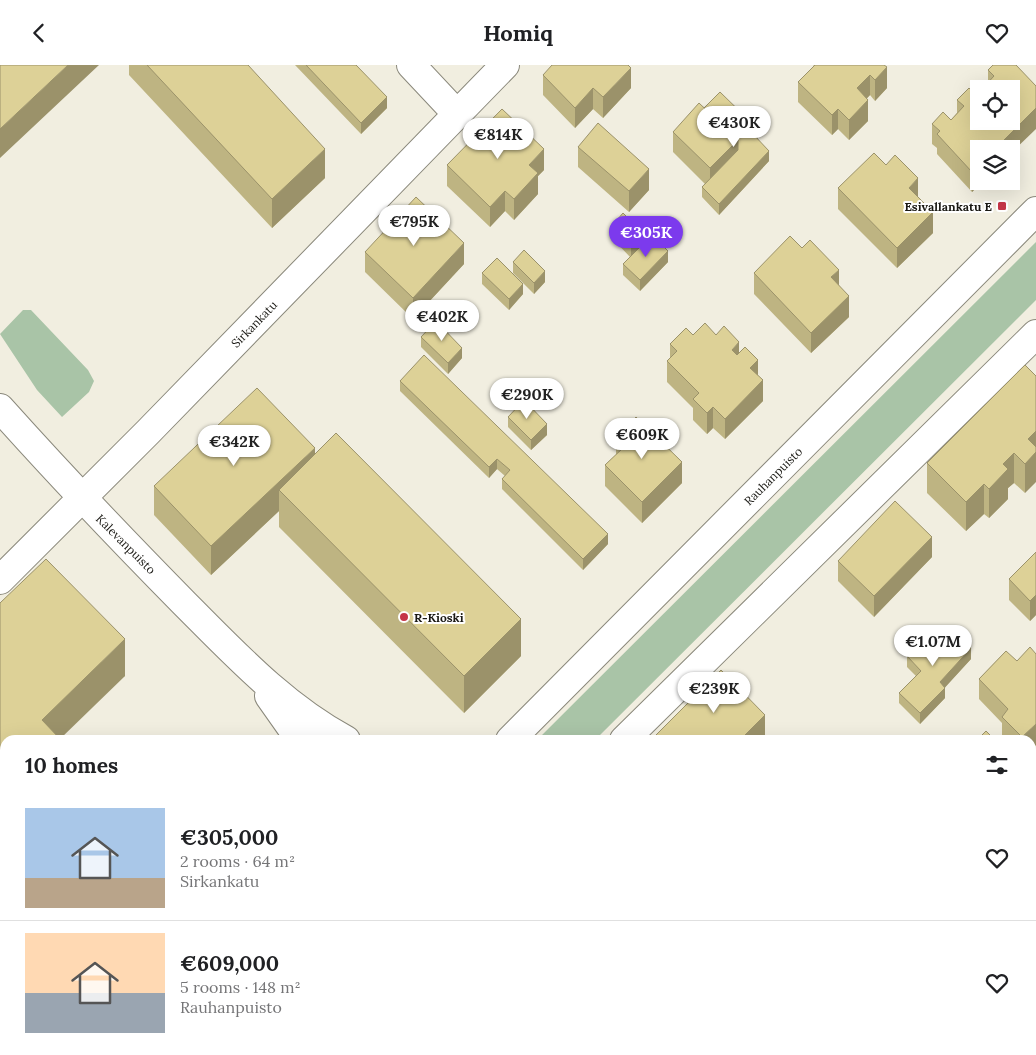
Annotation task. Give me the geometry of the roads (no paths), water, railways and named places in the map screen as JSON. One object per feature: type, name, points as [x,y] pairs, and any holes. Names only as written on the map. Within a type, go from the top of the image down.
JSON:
[{"type":"street","points":[[411,65],[457,114]]},
{"type":"street","name":"Sirkankatu","points":[[0,579],[82,500],[505,65]]},
{"type":"street","name":"Rauhanpuisto","points":[[515,735],[1036,211]]},
{"type":"street","points":[[629,735],[1036,334]]},
{"type":"street","name":"Kalevanpuisto","points":[[0,408],[82,500],[256,675],[318,724],[337,735]]},
{"type":"street","name":"Kalevanpuisto","points":[[256,675],[297,735]]},
{"type":"place","name":"Esivallankatu E","points":[[1002,206]]},
{"type":"place","name":"R-Kioski","points":[[404,617]]}]
